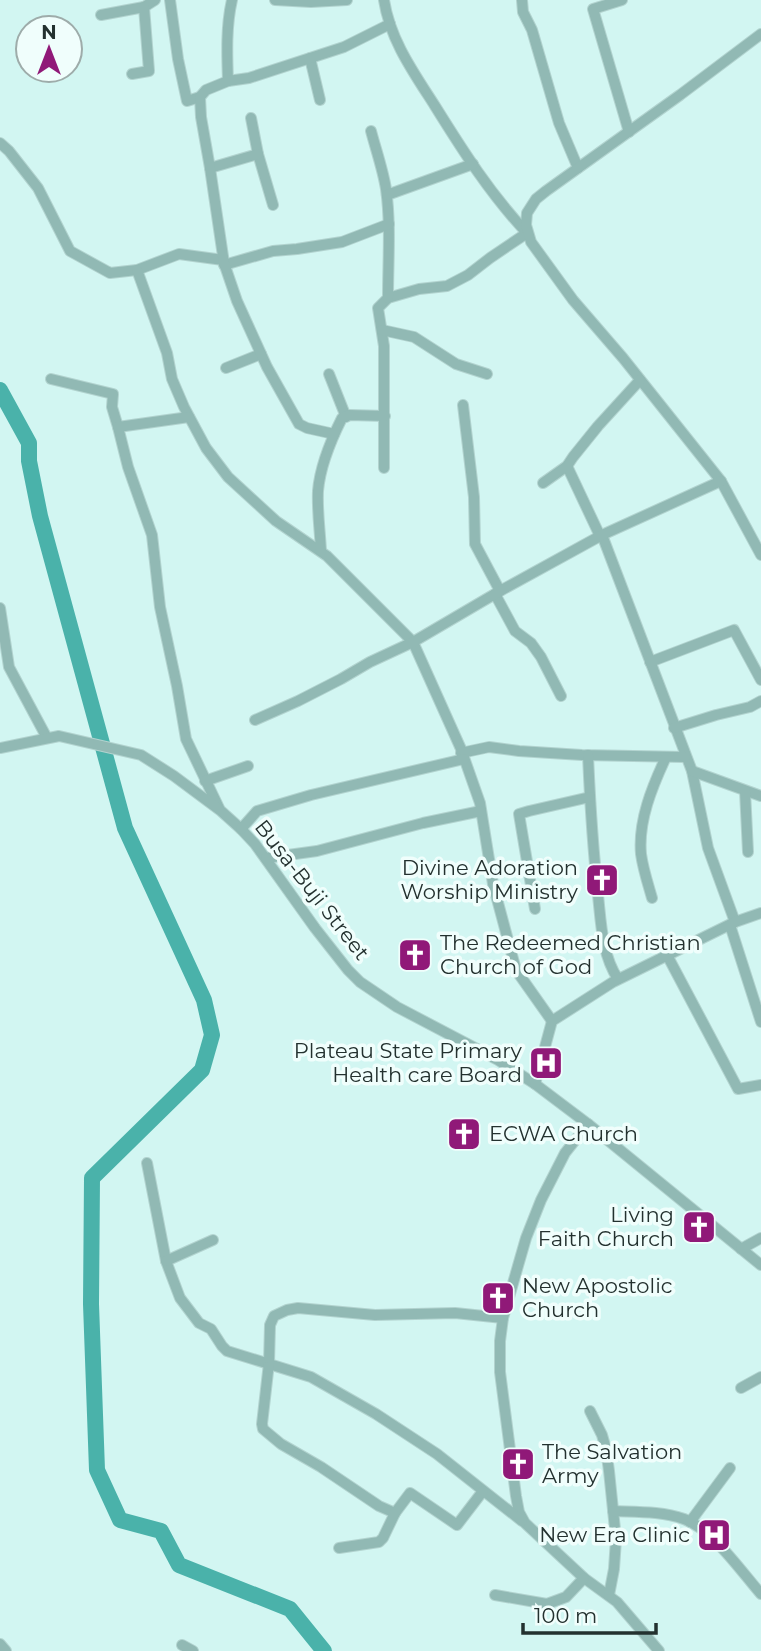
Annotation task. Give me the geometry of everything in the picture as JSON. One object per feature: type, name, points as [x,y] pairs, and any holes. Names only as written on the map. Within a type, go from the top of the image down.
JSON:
[{"type":"street","points":[[101,15],[144,7],[156,0],[164,0]]},
{"type":"street","points":[[170,0],[187,101],[200,97],[206,90],[228,81],[249,78],[344,47],[390,24]]},
{"type":"street","points":[[228,81],[227,46],[232,0]]},
{"type":"street","points":[[275,0],[347,0]]},
{"type":"street","points":[[384,0],[393,35],[454,138],[504,208],[527,233]]},
{"type":"street","points":[[522,0],[523,12],[532,30],[559,123],[578,168]]},
{"type":"street","points":[[622,0],[593,9],[629,132]]},
{"type":"street","points":[[132,74],[149,71],[144,7]]},
{"type":"street","points":[[761,34],[536,199],[527,213],[526,225],[531,242],[573,300],[721,481],[761,555]]},
{"type":"street","points":[[310,58],[320,100]]},
{"type":"street","points":[[200,97],[224,262],[237,301],[261,354],[299,424],[334,434]]},
{"type":"street","points":[[251,118],[272,205]]},
{"type":"street","points":[[371,131],[387,195],[388,298]]},
{"type":"street","points":[[0,143],[37,188],[70,251],[110,273],[137,270],[179,254],[224,262],[273,251],[342,242],[389,224]]},
{"type":"street","points":[[210,168],[258,154]]},
{"type":"street","points":[[387,195],[473,164]]},
{"type":"street","points":[[384,468],[384,346],[378,308],[388,298],[419,289],[447,286],[468,275],[527,233]]},
{"type":"street","points":[[137,270],[167,352],[172,379],[206,448],[228,477],[276,521],[327,556],[413,642],[463,756],[481,811],[494,884],[516,970],[551,1021]]},
{"type":"street","points":[[382,330],[414,337],[456,364],[487,374]]},
{"type":"street","points":[[226,368],[261,354]]},
{"type":"street","points":[[329,374],[346,417]]},
{"type":"street","points":[[51,379],[113,394],[112,407],[128,467],[152,535],[160,607],[186,739],[220,811]]},
{"type":"street","points":[[543,483],[568,466],[598,426],[640,380]]},
{"type":"street","points":[[463,405],[474,497],[475,544],[515,631],[531,643],[541,657],[561,696]]},
{"type":"street","points":[[321,551],[318,494],[320,477],[334,434],[342,418],[349,415],[385,416]]},
{"type":"street","points":[[118,427],[189,416]]},
{"type":"street","points":[[568,466],[601,536],[692,771],[708,848],[761,1022]]},
{"type":"street","points":[[255,720],[413,642],[497,592],[601,536],[721,481]]},
{"type":"street","points":[[0,608],[4,666],[47,738]]},
{"type":"street","points":[[650,662],[734,630],[761,680]]},
{"type":"street","points":[[674,728],[750,707],[761,701]]},
{"type":"street","name":"Busa-Buji Street","points":[[0,748],[47,738],[71,738],[141,755],[174,776],[241,829],[266,858],[323,938],[360,982],[397,1007],[498,1060],[535,1084],[741,1249],[758,1259]]},
{"type":"street","points":[[241,829],[257,811],[488,747],[588,755],[685,757]]},
{"type":"street","points":[[588,755],[596,873],[605,944],[612,970],[618,979]]},
{"type":"street","points":[[652,898],[641,852],[642,832],[651,788],[666,757]]},
{"type":"street","points":[[205,781],[248,766]]},
{"type":"street","points":[[692,771],[761,796]]},
{"type":"street","points":[[745,791],[748,852]]},
{"type":"street","points":[[535,909],[519,814],[590,797]]},
{"type":"street","points":[[266,858],[317,851],[434,820],[481,811]]},
{"type":"street","points":[[535,1084],[551,1021],[618,979],[732,923],[761,913]]},
{"type":"street","points":[[667,955],[738,1089],[761,1085]]},
{"type":"street","points":[[525,1523],[517,1506],[500,1372],[503,1318],[526,1238],[541,1200],[565,1153],[588,1124]]},
{"type":"street","points":[[147,1163],[166,1261],[180,1298],[199,1323],[211,1329],[227,1351],[311,1377],[376,1414],[437,1454],[525,1523],[584,1578],[617,1602],[659,1651]]},
{"type":"street","points":[[741,1249],[761,1238]]},
{"type":"street","points":[[166,1261],[213,1240]]},
{"type":"street","points":[[395,1513],[379,1506],[281,1444],[263,1429],[270,1325],[274,1316],[298,1308],[375,1315],[455,1313],[503,1318]]},
{"type":"street","points":[[741,1388],[761,1377]]},
{"type":"street","points":[[590,1411],[606,1449],[616,1539],[608,1595]]},
{"type":"street","points":[[690,1522],[730,1468]]},
{"type":"street","points":[[339,1548],[379,1542],[410,1493],[457,1525],[483,1491]]},
{"type":"street","points":[[613,1511],[664,1515],[690,1522],[708,1533],[761,1594]]},
{"type":"street","points":[[495,1595],[547,1604],[566,1597],[584,1578]]},
{"type":"street","points":[[0,1644],[6,1651]]},
{"type":"street","points":[[182,1645],[192,1651]]},
{"type":"waterway","points":[[0,390],[29,443],[29,461],[40,516],[125,828],[204,1000],[212,1035],[202,1070],[92,1178],[91,1304],[97,1470],[120,1520],[161,1531],[179,1565],[290,1609],[324,1651]]},
{"type":"place","name":"Divine Adoration Worship Ministry","points":[[602,880]]},
{"type":"place","name":"The Redeemed Christian Church of God","points":[[415,955]]},
{"type":"place","name":"Plateau State Primary Health care Board","points":[[546,1063]]},
{"type":"place","name":"ECWA Church","points":[[464,1134]]},
{"type":"place","name":"Living Faith Church","points":[[699,1227]]},
{"type":"place","name":"New Apostolic Church","points":[[498,1298]]},
{"type":"place","name":"The Salvation Army","points":[[518,1464]]},
{"type":"place","name":"New Era Clinic","points":[[714,1535]]}]
